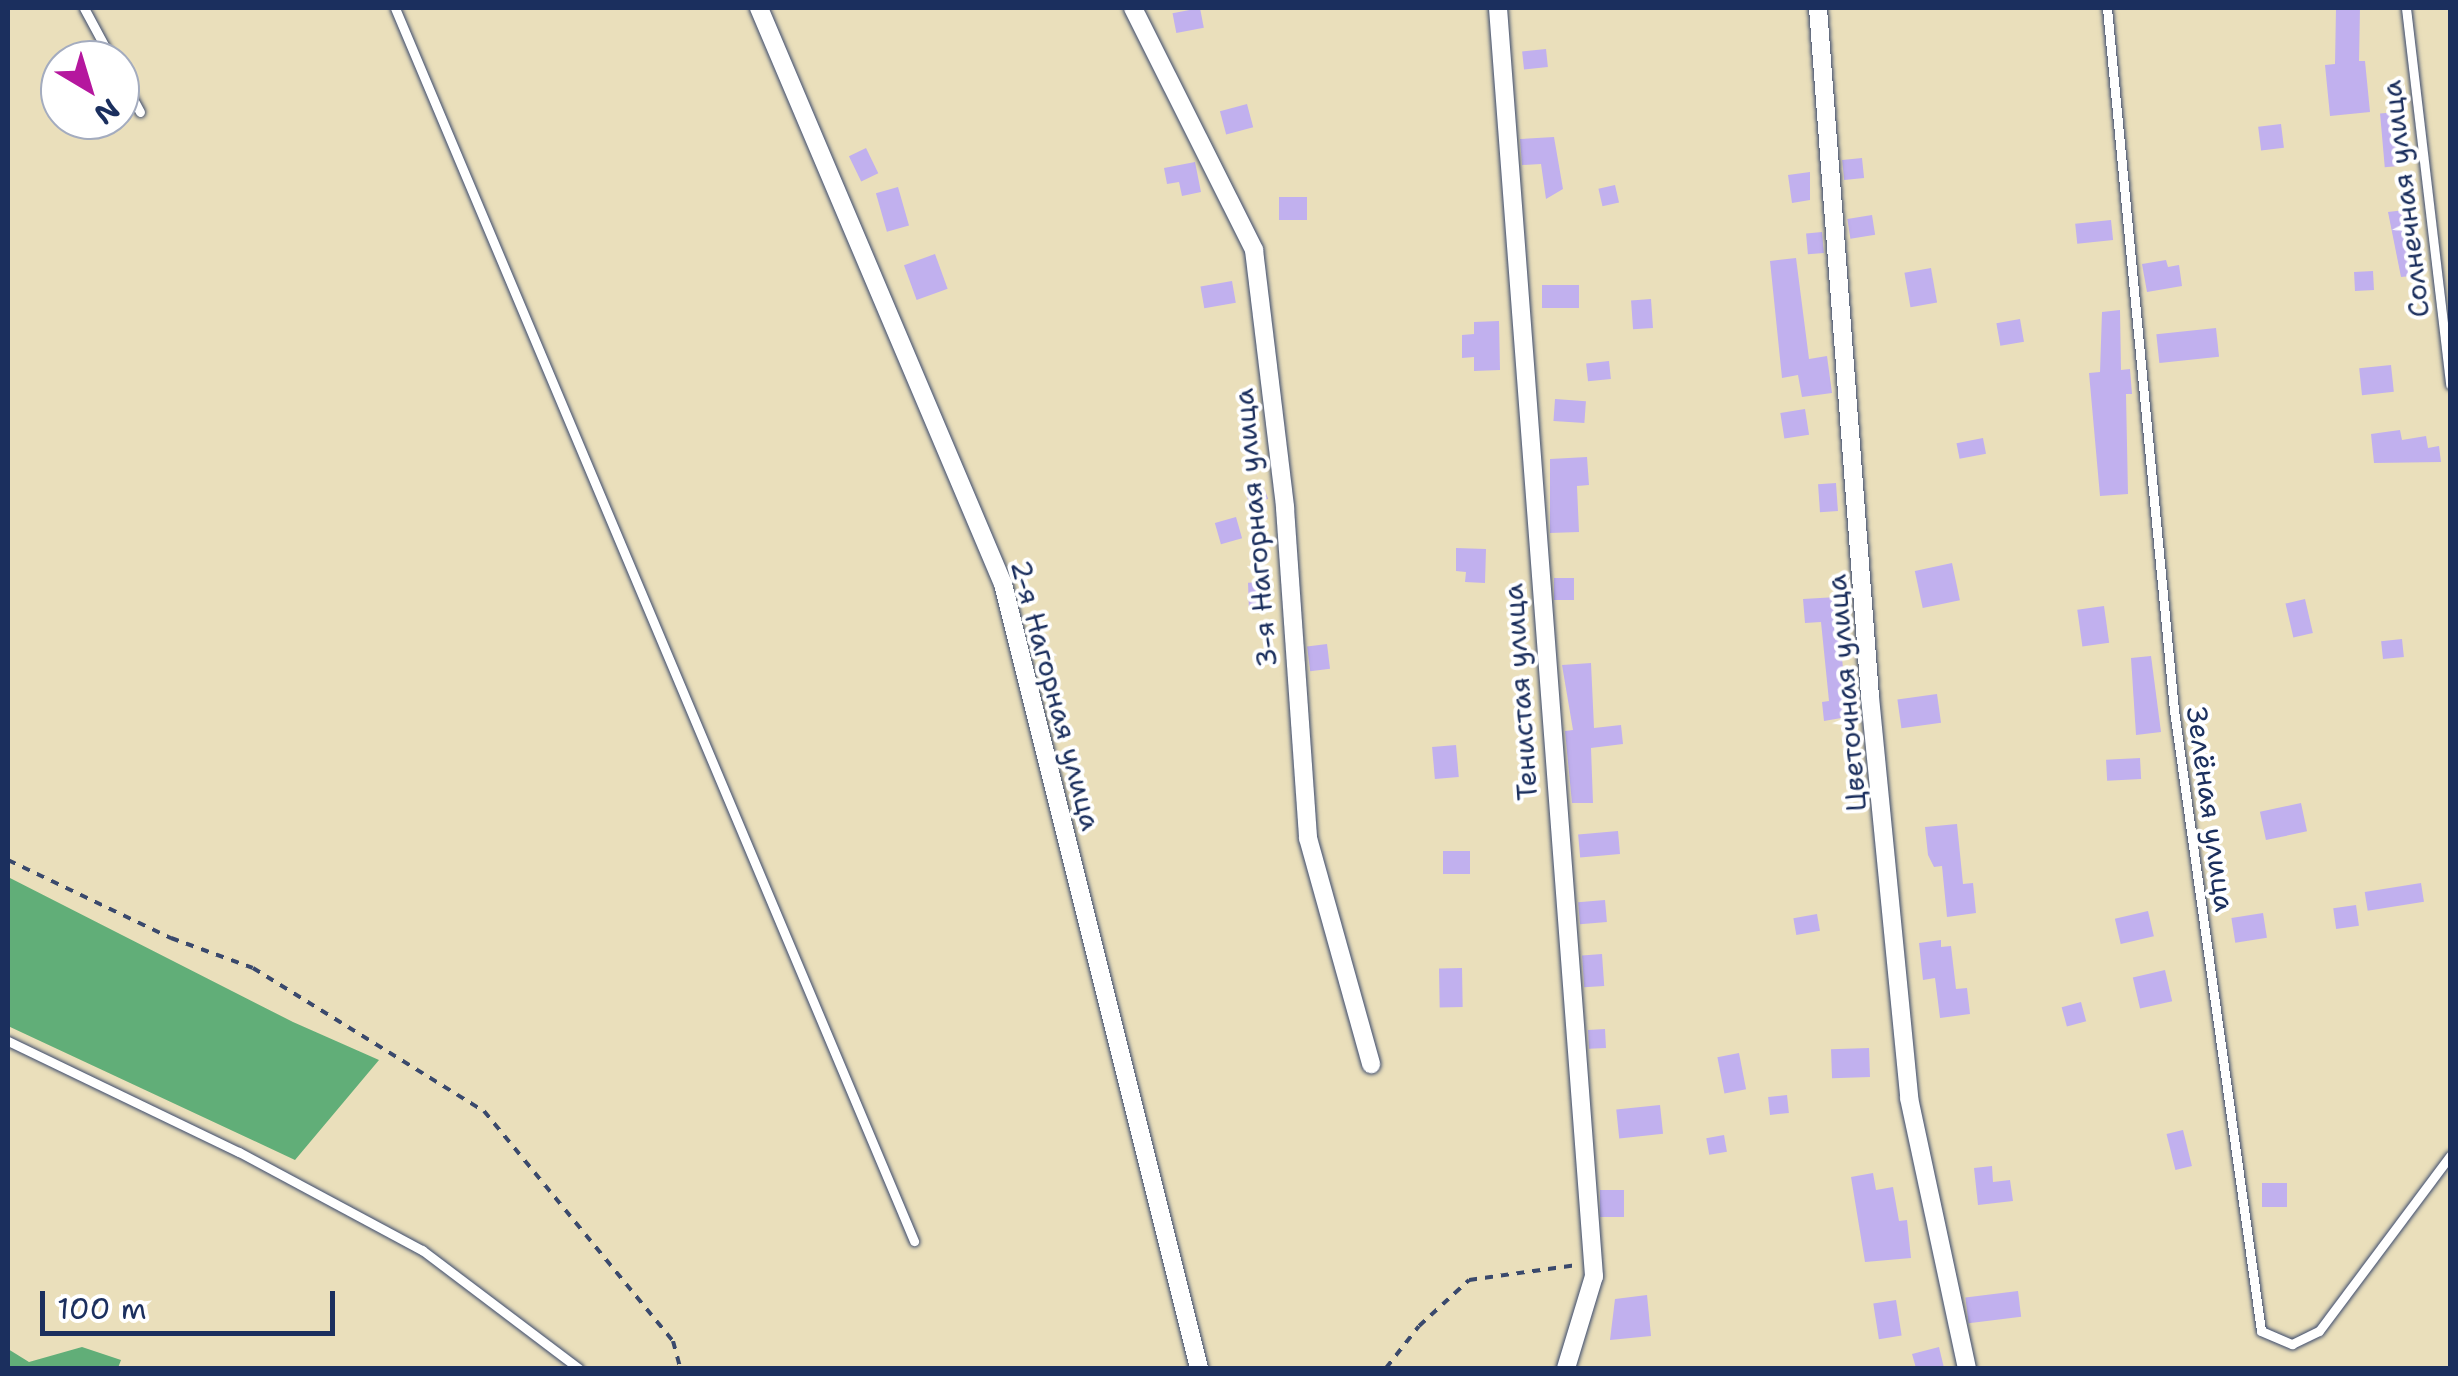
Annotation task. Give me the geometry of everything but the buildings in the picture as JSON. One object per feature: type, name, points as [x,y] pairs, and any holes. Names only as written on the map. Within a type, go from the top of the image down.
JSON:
[{"type":"street","name":"2-я Нагорная улица","points":[[758,8],[1003,584],[1200,1368]]},
{"type":"street","name":"3-я Нагорная улица","points":[[1133,8],[1254,250],[1285,508],[1308,838],[1371,1064]]},
{"type":"street","name":"Тенистая улица","points":[[1498,8],[1592,1263],[1566,1368]]},
{"type":"street","name":"Цветочная улица","points":[[1818,8],[1870,697],[1909,1098],[1967,1368]]},
{"type":"lane","points":[[84,8],[101,40]]},
{"type":"lane","points":[[396,8],[914,1241]]},
{"type":"lane","name":"Зелёная улица","points":[[2107,8],[2174,710],[2261,1332],[2292,1344],[2319,1331],[2450,1156]]},
{"type":"lane","name":"Солнечная улица","points":[[2406,8],[2450,384]]},
{"type":"lane","points":[[8,1041],[239,1152],[422,1250],[578,1368]]},
{"type":"path","points":[[8,860],[171,938],[252,968],[484,1111],[673,1342],[680,1368]]},
{"type":"path","points":[[1386,1368],[1419,1326],[1469,1280],[1592,1263]]},
{"type":"green space","points":[[8,877],[293,1022],[379,1060],[295,1160],[8,1026]]},
{"type":"green space","points":[[82,1347],[121,1360],[118,1368],[8,1368],[8,1349],[29,1362]]}]
